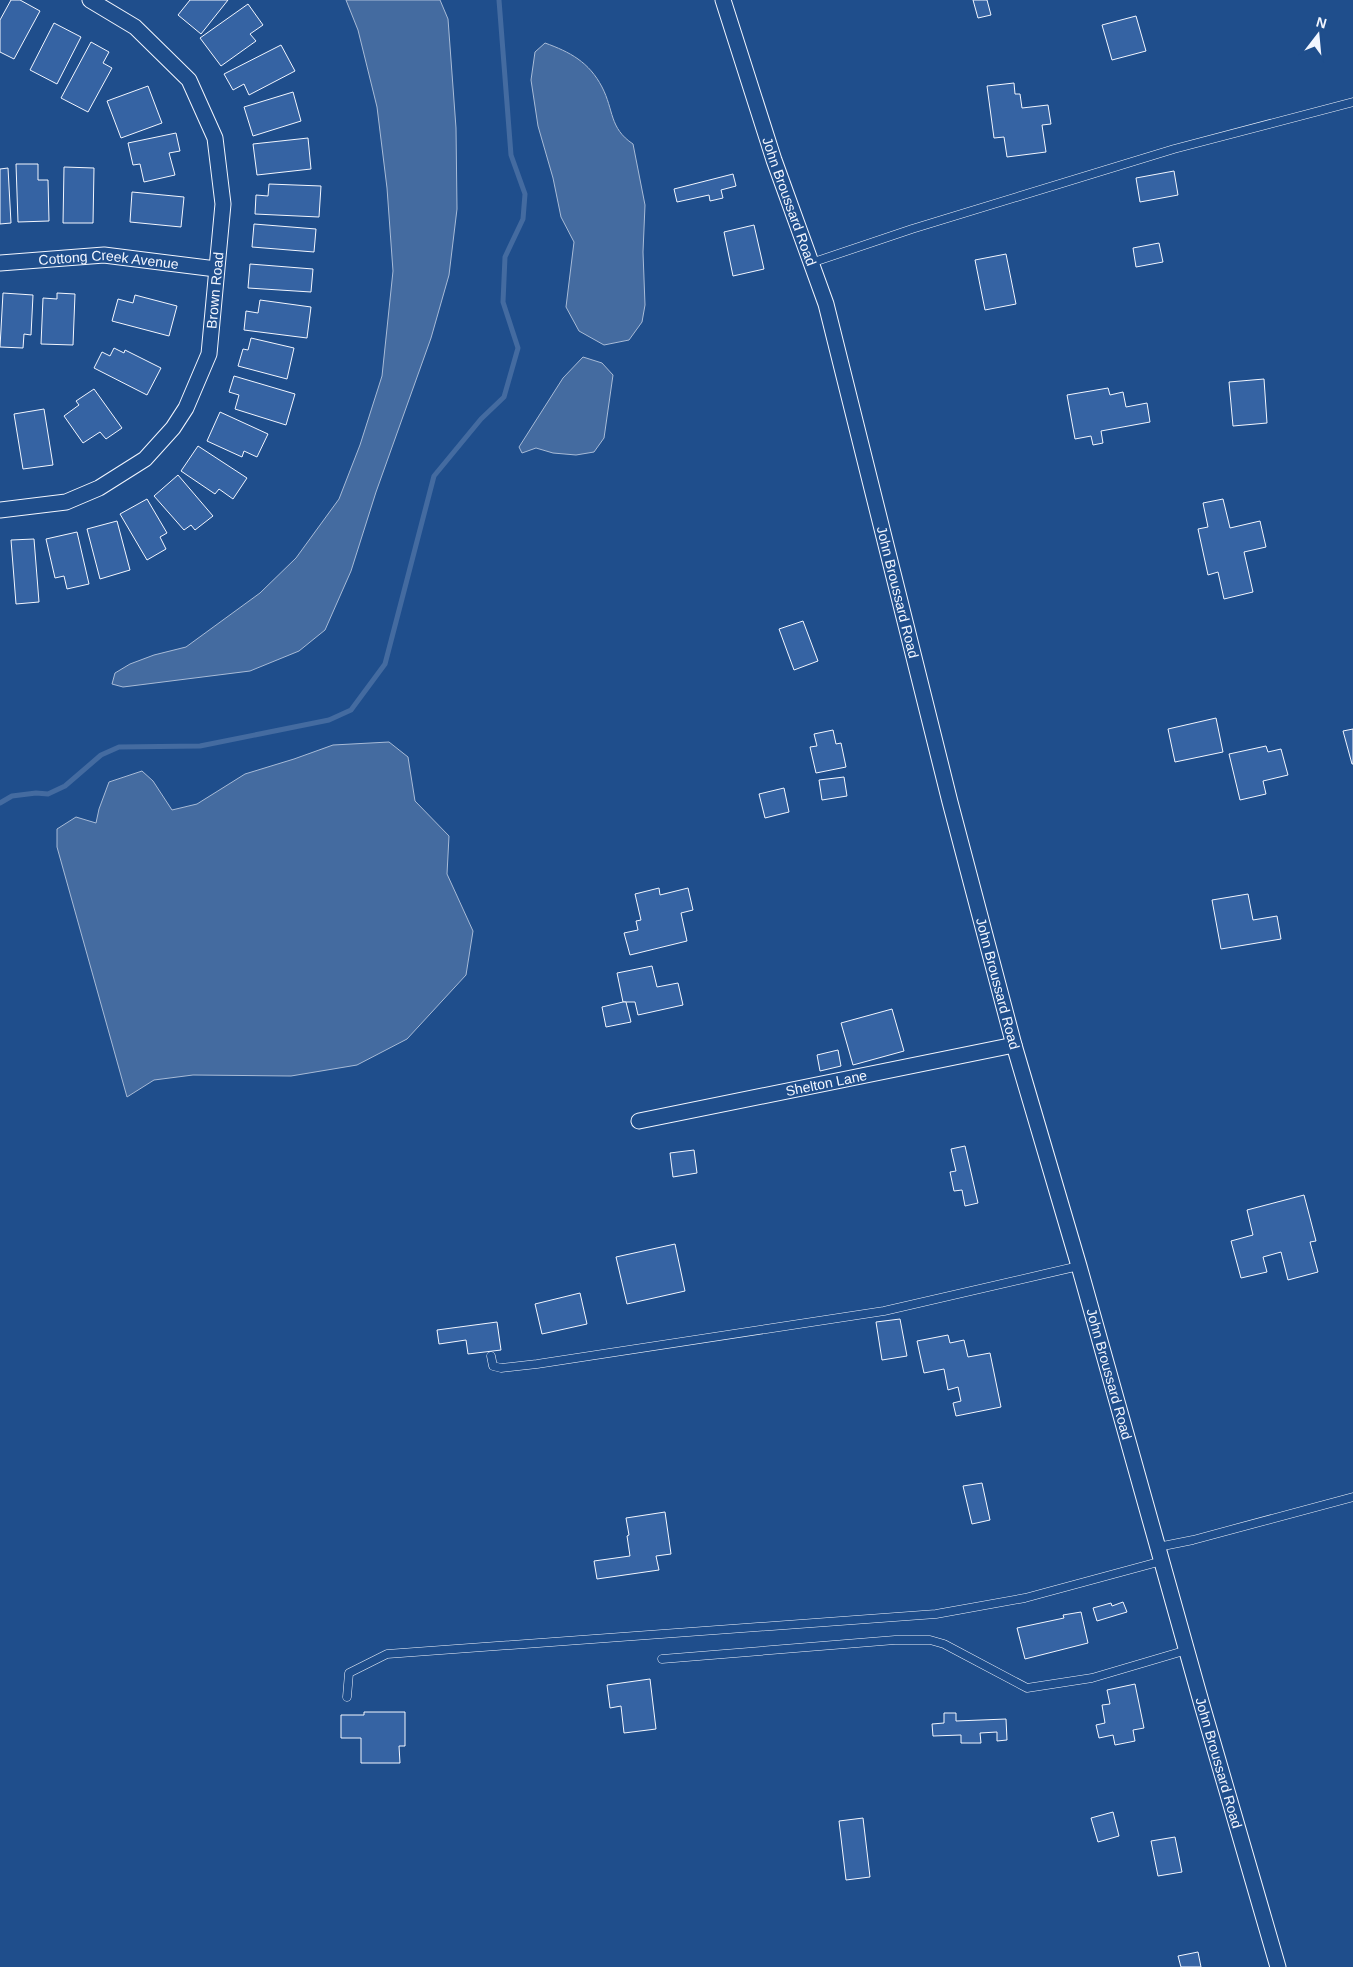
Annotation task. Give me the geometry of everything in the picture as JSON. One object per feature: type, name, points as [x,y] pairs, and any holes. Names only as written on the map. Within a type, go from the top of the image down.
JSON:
[{"type":"street","name":"Brown Road","points":[[0,510],[66,502],[99,488],[145,460],[173,428],[186,408],[209,354],[223,204],[215,138],[189,80],[135,27],[90,0]]},
{"type":"street","name":"John Broussard Road","points":[[722,0],[774,160],[826,304],[950,802],[1014,1045],[1080,1266],[1278,1967]]},
{"type":"street","name":"Cottong Creek Avenue","points":[[0,263],[104,255],[216,269]]},
{"type":"street","name":"Shelton Lane","points":[[639,1121],[1014,1045]]},
{"type":"lane","points":[[811,263],[912,229],[1174,149],[1353,102]]},
{"type":"lane","points":[[491,1356],[493,1366],[502,1368],[537,1364],[884,1311],[1080,1266]]},
{"type":"lane","points":[[347,1697],[349,1672],[387,1654],[936,1614],[1025,1598],[1160,1554],[1185,1542],[1353,1497]]},
{"type":"lane","points":[[662,1658],[896,1640],[930,1640],[944,1644],[1027,1688],[1092,1678],[1187,1650]]},
{"type":"water","points":[[346,0],[440,0],[448,19],[456,128],[457,209],[449,275],[431,338],[376,492],[351,571],[325,630],[299,651],[250,671],[123,687],[112,684],[115,673],[130,664],[154,655],[186,647],[260,593],[296,558],[339,499],[360,445],[382,376],[393,271],[387,188],[377,107],[358,30]]},
{"type":"water","points":[[545,43],[571,54],[585,64],[602,87],[620,132],[633,144],[645,205],[643,252],[645,305],[642,322],[629,340],[604,345],[579,331],[566,307],[574,242],[561,217],[553,178],[538,126],[531,80],[535,52]]},
{"type":"water","points":[[583,357],[602,363],[613,375],[604,438],[594,452],[576,455],[553,453],[536,448],[522,453],[519,447],[563,378]]},
{"type":"water","points":[[389,742],[408,757],[415,801],[449,836],[447,874],[473,931],[466,975],[407,1039],[357,1065],[291,1076],[193,1075],[154,1080],[127,1097],[57,847],[57,829],[76,817],[96,823],[109,782],[142,771],[153,781],[172,810],[197,804],[245,774],[333,745]]},
{"type":"building","points":[[11,0],[20,0],[40,11],[14,59],[0,52],[0,20]]},
{"type":"building","points":[[190,0],[228,0],[201,34],[178,15]]},
{"type":"building","points":[[973,0],[987,0],[991,15],[978,18]]},
{"type":"building","points":[[248,4],[263,25],[250,34],[256,41],[221,66],[200,38]]},
{"type":"building","points":[[1136,16],[1146,51],[1112,60],[1102,25]]},
{"type":"building","points":[[54,23],[81,37],[57,84],[30,70]]},
{"type":"building","points":[[91,42],[109,52],[103,63],[112,68],[88,112],[61,98]]},
{"type":"building","points":[[281,45],[295,71],[249,95],[244,84],[233,90],[224,74]]},
{"type":"building","points":[[1014,83],[1015,94],[1020,94],[1022,108],[1048,105],[1051,124],[1042,125],[1046,152],[1007,157],[1004,137],[994,138],[987,86]]},
{"type":"building","points":[[148,86],[162,123],[121,138],[107,101]]},
{"type":"building","points":[[293,92],[301,121],[253,136],[244,107]]},
{"type":"building","points":[[176,133],[180,151],[169,153],[175,175],[144,182],[140,164],[133,165],[128,143]]},
{"type":"building","points":[[308,138],[311,169],[257,175],[253,144]]},
{"type":"building","points":[[16,164],[38,164],[38,180],[48,180],[49,221],[18,222]]},
{"type":"building","points":[[64,167],[94,168],[93,223],[63,223]]},
{"type":"building","points":[[8,168],[11,223],[0,224],[0,169]]},
{"type":"building","points":[[1174,171],[1178,195],[1140,202],[1136,178]]},
{"type":"building","points":[[733,174],[736,186],[721,190],[723,198],[710,201],[709,195],[677,202],[674,189]]},
{"type":"building","points":[[269,184],[321,186],[319,217],[255,214],[256,195],[268,196]]},
{"type":"building","points":[[132,192],[184,197],[181,227],[130,222]]},
{"type":"building","points":[[254,224],[316,229],[314,252],[252,247]]},
{"type":"building","points":[[754,225],[764,269],[733,276],[724,232]]},
{"type":"building","points":[[1159,243],[1163,262],[1136,267],[1133,248]]},
{"type":"building","points":[[1006,254],[1016,304],[985,310],[975,260]]},
{"type":"building","points":[[250,264],[313,269],[311,292],[248,288]]},
{"type":"building","points":[[3,293],[33,295],[31,335],[24,334],[23,348],[0,347]]},
{"type":"building","points":[[57,293],[75,294],[73,345],[41,344],[43,298],[57,299]]},
{"type":"building","points":[[135,295],[177,306],[169,336],[112,321],[118,299],[133,303]]},
{"type":"building","points":[[260,300],[311,307],[307,338],[244,330],[246,311],[258,313]]},
{"type":"building","points":[[251,338],[294,348],[287,379],[238,366],[243,349],[248,350]]},
{"type":"building","points":[[114,348],[124,353],[125,350],[161,368],[147,395],[94,368],[102,352],[110,356]]},
{"type":"building","points":[[234,376],[295,394],[286,425],[235,409],[239,395],[229,392]]},
{"type":"building","points":[[1264,379],[1267,423],[1233,426],[1229,382]]},
{"type":"building","points":[[1108,388],[1110,395],[1123,392],[1126,407],[1147,403],[1150,422],[1101,431],[1103,443],[1093,445],[1091,436],[1075,439],[1067,395]]},
{"type":"building","points":[[94,389],[122,428],[106,439],[100,432],[83,443],[64,416],[79,405],[76,401]]},
{"type":"building","points":[[44,409],[53,465],[23,469],[14,414]]},
{"type":"building","points":[[220,412],[268,434],[257,457],[244,451],[242,457],[207,441]]},
{"type":"building","points":[[198,446],[247,478],[233,499],[219,489],[215,494],[181,471]]},
{"type":"building","points":[[178,475],[213,516],[195,530],[191,525],[184,530],[154,496]]},
{"type":"building","points":[[147,499],[167,533],[160,537],[166,549],[147,560],[120,514]]},
{"type":"building","points":[[1223,499],[1230,528],[1260,521],[1266,547],[1244,552],[1253,592],[1224,599],[1218,572],[1208,575],[1198,529],[1208,527],[1203,503]]},
{"type":"building","points":[[117,521],[130,570],[100,579],[87,529]]},
{"type":"building","points":[[77,532],[89,584],[67,589],[64,576],[55,578],[46,539]]},
{"type":"building","points":[[34,539],[39,602],[16,604],[11,540]]},
{"type":"building","points":[[803,621],[818,661],[794,670],[779,629]]},
{"type":"building","points":[[1216,718],[1223,752],[1175,762],[1168,729]]},
{"type":"building","points":[[1353,729],[1353,764],[1352,764],[1343,731]]},
{"type":"building","points":[[833,730],[836,744],[841,743],[846,767],[816,773],[810,747],[817,746],[814,734]]},
{"type":"building","points":[[1266,746],[1268,752],[1281,749],[1288,775],[1263,781],[1266,794],[1240,800],[1229,754]]},
{"type":"building","points":[[844,777],[847,796],[822,800],[819,780]]},
{"type":"building","points":[[784,788],[789,812],[765,818],[759,794]]},
{"type":"building","points":[[659,888],[660,895],[688,888],[693,910],[681,913],[687,941],[630,955],[624,933],[638,930],[636,921],[641,920],[635,894]]},
{"type":"building","points":[[1248,894],[1253,920],[1277,916],[1281,939],[1221,949],[1212,900]]},
{"type":"building","points":[[652,966],[657,987],[678,983],[683,1005],[638,1015],[635,1002],[623,1002],[617,973]]},
{"type":"building","points":[[626,1002],[631,1022],[606,1027],[602,1007]]},
{"type":"building","points":[[892,1009],[904,1051],[853,1065],[841,1023]]},
{"type":"building","points":[[838,1050],[841,1066],[820,1071],[817,1055]]},
{"type":"building","points":[[965,1146],[978,1203],[965,1206],[962,1190],[954,1191],[950,1172],[956,1171],[951,1149]]},
{"type":"building","points":[[694,1150],[697,1173],[673,1177],[670,1153]]},
{"type":"building","points":[[1304,1195],[1316,1241],[1310,1242],[1318,1272],[1288,1280],[1281,1252],[1263,1257],[1267,1272],[1241,1278],[1231,1241],[1253,1235],[1247,1210]]},
{"type":"building","points":[[675,1244],[685,1291],[627,1304],[616,1257]]},
{"type":"building","points":[[580,1293],[587,1324],[542,1334],[535,1304]]},
{"type":"building","points":[[900,1319],[907,1356],[882,1360],[876,1322]]},
{"type":"building","points":[[497,1322],[501,1350],[468,1354],[466,1340],[439,1344],[437,1330]]},
{"type":"building","points":[[948,1335],[950,1343],[964,1340],[968,1357],[990,1353],[1001,1407],[956,1416],[953,1403],[961,1401],[958,1387],[948,1390],[944,1369],[924,1373],[917,1341]]},
{"type":"building","points":[[982,1483],[990,1520],[972,1524],[963,1486]]},
{"type":"building","points":[[665,1512],[671,1554],[656,1556],[659,1570],[597,1579],[594,1561],[630,1556],[626,1518]]},
{"type":"building","points":[[1123,1602],[1127,1612],[1097,1621],[1093,1608],[1111,1603],[1112,1606]]},
{"type":"building","points":[[1081,1612],[1088,1643],[1025,1659],[1017,1628],[1064,1618],[1063,1615]]},
{"type":"building","points":[[650,1679],[656,1729],[624,1733],[621,1706],[610,1708],[607,1685]]},
{"type":"building","points":[[1135,1684],[1144,1728],[1133,1730],[1135,1741],[1115,1745],[1113,1735],[1099,1738],[1096,1725],[1105,1723],[1102,1705],[1110,1704],[1107,1690]]},
{"type":"building","points":[[364,1712],[405,1712],[405,1746],[399,1746],[400,1763],[361,1763],[361,1738],[341,1738],[341,1715],[364,1715]]},
{"type":"building","points":[[944,1713],[956,1713],[956,1721],[1006,1719],[1007,1740],[997,1741],[997,1732],[980,1733],[981,1743],[961,1743],[961,1735],[933,1736],[932,1724],[944,1723]]},
{"type":"building","points":[[1113,1812],[1119,1836],[1098,1842],[1091,1818]]},
{"type":"building","points":[[863,1818],[870,1877],[846,1880],[839,1821]]},
{"type":"building","points":[[1175,1837],[1182,1872],[1158,1876],[1151,1841]]},
{"type":"building","points":[[1198,1952],[1201,1967],[1181,1967],[1178,1956]]},
{"type":"waterway","points":[[0,803],[12,796],[36,793],[48,794],[65,786],[101,755],[119,747],[200,746],[329,720],[351,710],[385,664],[434,476],[481,419],[504,397],[518,348],[503,302],[505,257],[523,219],[525,194],[511,155],[499,0]]}]
